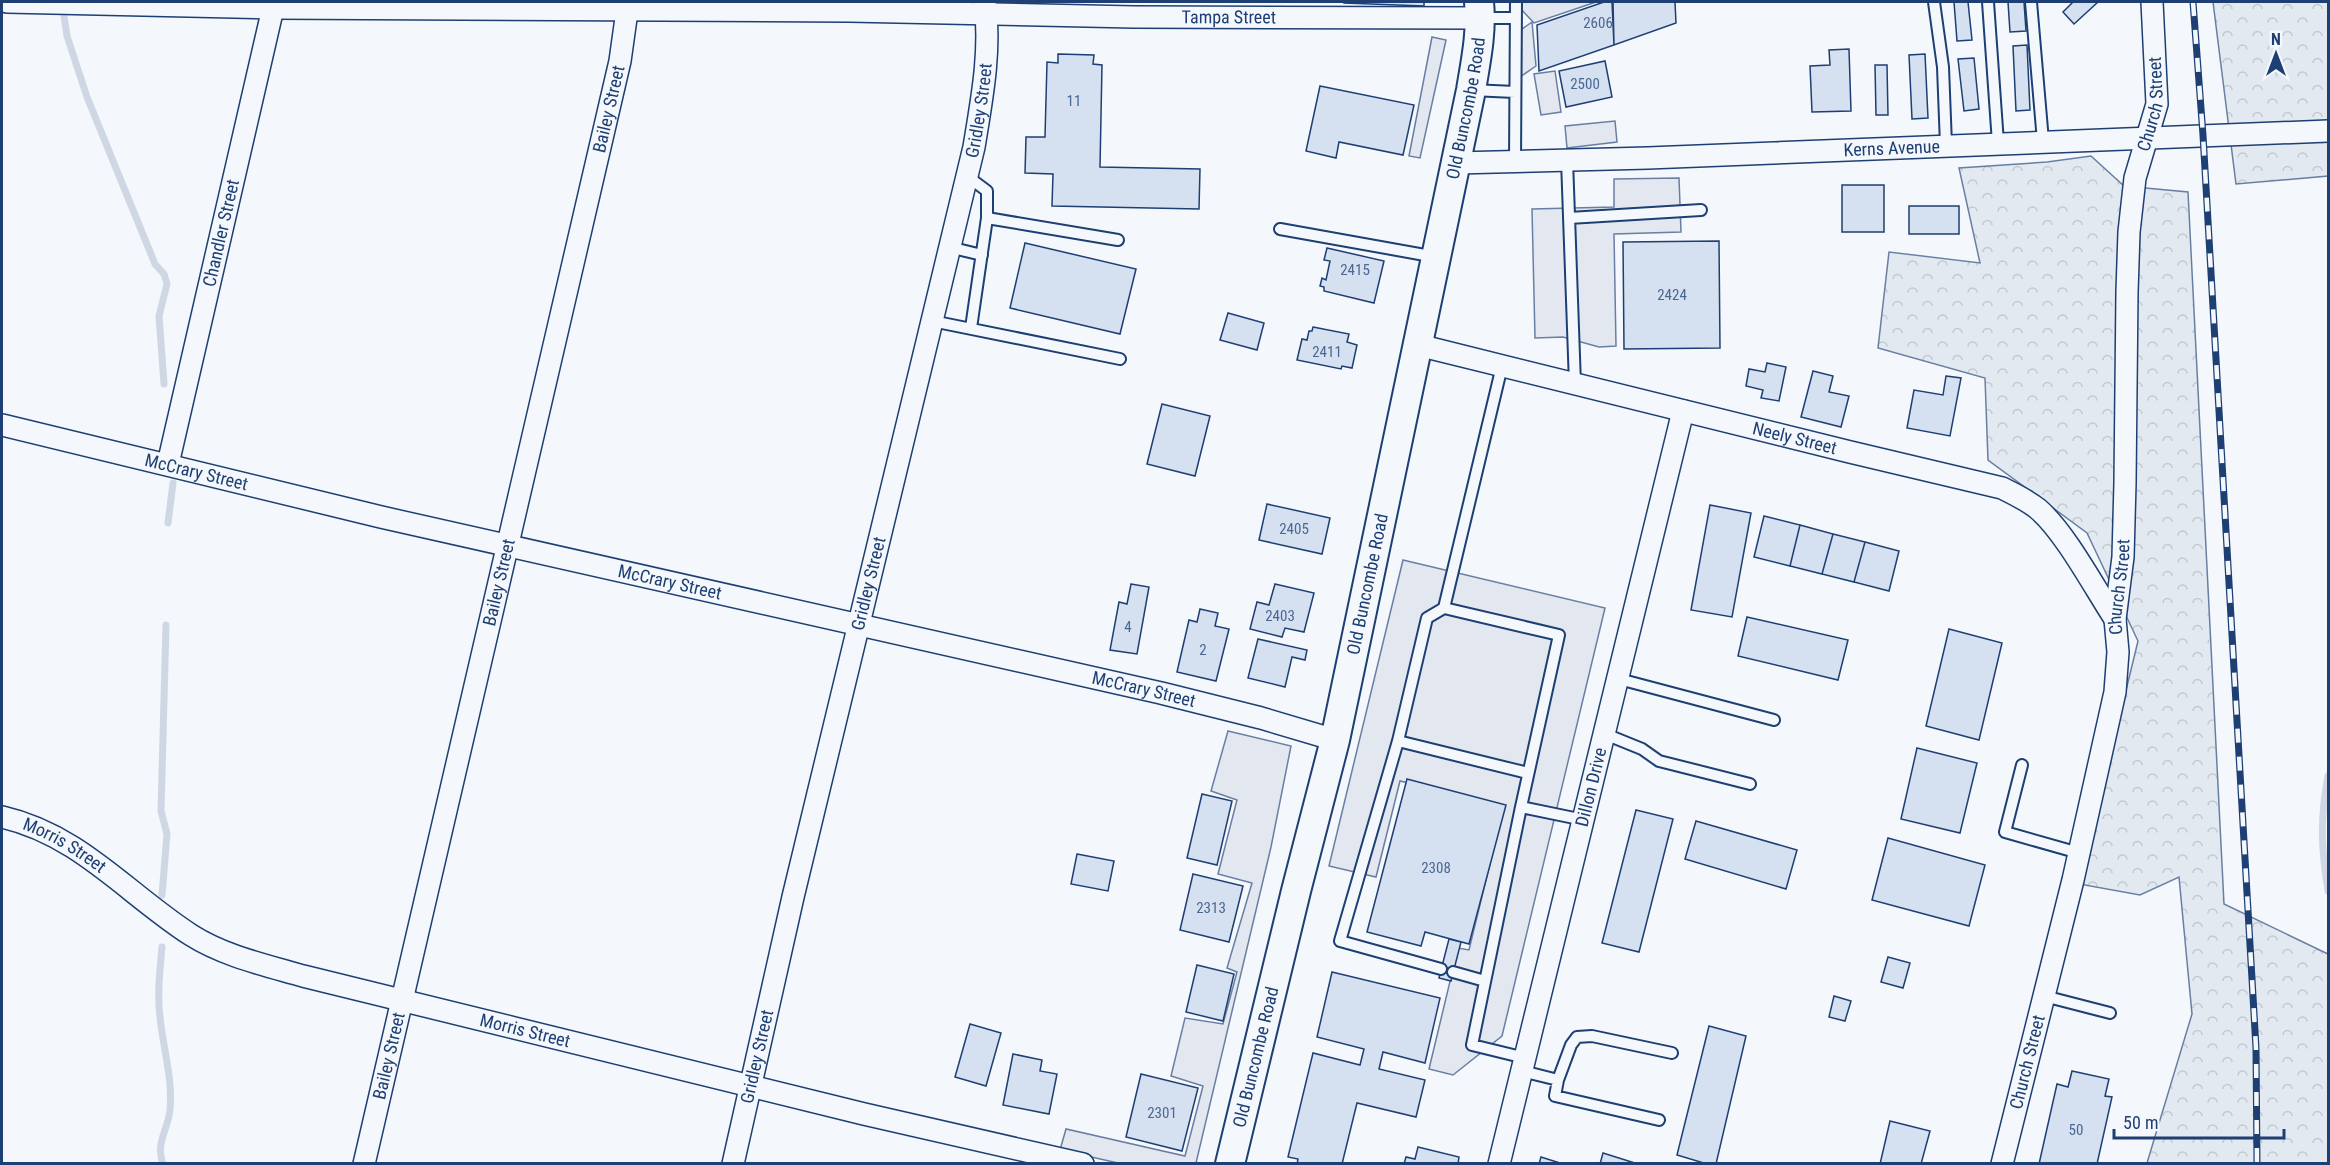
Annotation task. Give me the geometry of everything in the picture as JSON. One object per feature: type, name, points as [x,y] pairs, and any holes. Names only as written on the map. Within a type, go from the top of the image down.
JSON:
[{"type":"street","name":"Tampa Street","points":[[7,2],[626,6],[849,11],[986,8],[1144,17],[1480,10]]},
{"type":"street","name":"Church Street","points":[[2002,1164],[2079,853],[2115,692],[2118,652],[2115,618],[2124,536],[2127,292],[2130,232],[2135,178],[2157,104],[2152,2]]},
{"type":"street","name":"Chandler Street","points":[[168,464],[273,5]]},
{"type":"street","name":"Bailey Street","points":[[364,1164],[620,61],[626,6]]},
{"type":"street","name":"Gridley Street","points":[[733,1164],[793,897],[966,176],[986,77],[988,38],[986,8]]},
{"type":"street","name":"Old Buncombe Road","points":[[1230,1164],[1293,902],[1335,740],[1471,90],[1477,55],[1480,10]]},
{"type":"street","name":"Kerns Avenue","points":[[1456,163],[2328,131]]},
{"type":"street","name":"Neely Street","points":[[1418,345],[2002,488],[2023,498],[2039,510],[2057,530],[2115,618]]},
{"type":"street","name":"Dillon Drive","points":[[1499,1164],[1683,411]]},
{"type":"street","name":"McCrary Street","points":[[2,425],[507,545],[1161,693],[1261,718],[1335,740]]},
{"type":"street","name":"Morris Street","points":[[2,817],[60,838],[89,856],[194,936],[235,956],[303,976],[1037,1158],[1083,1164]]},
{"type":"lane","points":[[1515,161],[1516,2]]},
{"type":"lane","points":[[1934,2],[1943,67],[1946,146]]},
{"type":"lane","points":[[1988,2],[1998,143]]},
{"type":"lane","points":[[2031,2],[2043,141]]},
{"type":"lane","points":[[1480,10],[1516,18]]},
{"type":"lane","points":[[1471,90],[1515,92]]},
{"type":"lane","points":[[1567,160],[1575,384]]},
{"type":"lane","points":[[966,176],[987,190],[987,218],[971,328]]},
{"type":"lane","points":[[1569,218],[1701,210]]},
{"type":"lane","points":[[987,218],[1118,240]]},
{"type":"lane","points":[[1280,229],[1437,257]]},
{"type":"lane","points":[[950,247],[982,255]]},
{"type":"lane","points":[[932,321],[1120,359]]},
{"type":"lane","points":[[1444,608],[1502,366]]},
{"type":"lane","points":[[1441,969],[1340,941],[1398,741],[1427,618],[1444,608],[1558,635],[1472,1045],[1558,1080]]},
{"type":"lane","points":[[1619,679],[1774,720]]},
{"type":"lane","points":[[1605,734],[1642,749],[1659,760],[1750,784]]},
{"type":"lane","points":[[1398,741],[1528,772]]},
{"type":"lane","points":[[2022,765],[2005,832],[2079,853]]},
{"type":"lane","points":[[1521,807],[1584,820]]},
{"type":"lane","points":[[1453,972],[1485,981]]},
{"type":"lane","points":[[2044,996],[2110,1013]]},
{"type":"lane","points":[[1659,1120],[1554,1096],[1571,1045],[1577,1037],[1592,1036],[1672,1053]]},
{"type":"green space","points":[[2213,2],[2328,2],[2328,176],[2236,184]]},
{"type":"green space","points":[[2091,156],[2124,186],[2188,192],[2224,904],[2328,954],[2328,1163],[2147,1163],[2192,1014],[2179,877],[2140,895],[2079,884],[2138,641],[2087,533],[1988,460],[1985,378],[1878,348],[1889,252],[1980,263],[1959,168],[2047,162]]},
{"type":"shaded area","points":[[1517,2],[1596,2],[1534,23]]},
{"type":"shaded area","points":[[1532,22],[1536,66],[1520,77],[1515,34]]},
{"type":"shaded area","points":[[1432,37],[1446,40],[1420,158],[1409,156]]},
{"type":"shaded area","points":[[1555,71],[1561,112],[1541,115],[1534,74]]},
{"type":"shaded area","points":[[1615,121],[1617,142],[1567,148],[1565,126]]},
{"type":"shaded area","points":[[1679,178],[1681,232],[1614,234],[1616,346],[1599,347],[1563,337],[1535,338],[1532,209],[1614,207],[1614,179]]},
{"type":"shaded area","points":[[1403,560],[1605,608],[1502,1036],[1453,1075],[1429,1069],[1458,948],[1469,950],[1504,806],[1400,781],[1376,877],[1329,866]]},
{"type":"shaded area","points":[[1228,731],[1291,746],[1271,847],[1196,1163],[1118,1163],[1060,1150],[1066,1129],[1185,1156],[1203,1086],[1171,1076],[1185,1018],[1223,1024],[1237,972],[1227,968],[1252,883],[1218,874],[1237,800],[1211,791]]},
{"type":"building","points":[[1424,2],[1424,6],[1344,3]]},
{"type":"building","points":[[1604,2],[1613,2],[1614,45],[1539,71],[1537,25]]},
{"type":"building","points":[[1612,2],[1675,2],[1676,23],[1614,45]]},
{"type":"building","points":[[1954,2],[1968,2],[1972,40],[1957,41]]},
{"type":"building","points":[[2008,2],[2024,2],[2026,31],[2010,32]]},
{"type":"building","points":[[2073,2],[2098,2],[2074,24],[2063,12]]},
{"type":"building","points":[[2027,45],[2030,110],[2016,111],[2013,46]]},
{"type":"building","points":[[1849,49],[1851,111],[1812,112],[1810,66],[1830,65],[1829,50]]},
{"type":"building","points":[[1058,54],[1094,55],[1093,64],[1102,65],[1100,167],[1200,169],[1199,209],[1052,206],[1053,174],[1025,173],[1026,137],[1045,137],[1047,62],[1058,63]]},
{"type":"building","points":[[1925,54],[1928,118],[1912,119],[1909,55]]},
{"type":"building","points":[[1974,58],[1979,109],[1964,111],[1958,59]]},
{"type":"building","points":[[1605,61],[1612,97],[1566,107],[1559,71]]},
{"type":"building","points":[[1875,65],[1887,65],[1888,115],[1876,115]]},
{"type":"building","points":[[1320,86],[1414,105],[1403,155],[1339,142],[1336,158],[1306,151]]},
{"type":"building","points":[[1842,185],[1884,185],[1884,232],[1842,232]]},
{"type":"building","points":[[1909,206],[1959,206],[1959,234],[1909,234]]},
{"type":"building","points":[[1719,241],[1720,348],[1624,349],[1623,242]]},
{"type":"building","points":[[1025,243],[1136,269],[1120,334],[1010,308]]},
{"type":"building","points":[[1327,248],[1384,261],[1374,303],[1324,291],[1324,287],[1320,286],[1322,278],[1326,280],[1330,261],[1324,260]]},
{"type":"building","points":[[1228,313],[1264,323],[1257,350],[1220,340]]},
{"type":"building","points":[[1313,327],[1349,334],[1347,342],[1357,345],[1352,368],[1342,366],[1341,369],[1297,360],[1302,339],[1307,340],[1309,331],[1312,331]]},
{"type":"building","points":[[1767,363],[1786,367],[1779,401],[1761,398],[1763,390],[1746,386],[1749,369],[1765,372]]},
{"type":"building","points":[[1813,371],[1833,376],[1829,392],[1849,396],[1841,427],[1801,417]]},
{"type":"building","points":[[1946,376],[1961,378],[1950,436],[1907,428],[1914,390],[1943,395]]},
{"type":"building","points":[[1162,404],[1210,416],[1195,476],[1147,464]]},
{"type":"building","points":[[1267,504],[1330,518],[1322,554],[1259,540]]},
{"type":"building","points":[[1710,505],[1751,513],[1732,617],[1691,610]]},
{"type":"building","points":[[1764,516],[1800,525],[1790,566],[1754,557]]},
{"type":"building","points":[[1800,525],[1833,534],[1822,574],[1790,566]]},
{"type":"building","points":[[1833,534],[1865,542],[1854,582],[1822,574]]},
{"type":"building","points":[[1865,542],[1899,551],[1889,591],[1854,582]]},
{"type":"building","points":[[1131,584],[1149,587],[1137,654],[1110,650],[1119,602],[1127,604]]},
{"type":"building","points":[[1275,584],[1314,593],[1304,632],[1285,628],[1282,637],[1250,629],[1257,602],[1269,605]]},
{"type":"building","points":[[1200,609],[1218,613],[1215,626],[1229,629],[1216,681],[1177,672],[1189,620],[1197,622]]},
{"type":"building","points":[[1747,617],[1848,640],[1838,680],[1738,656]]},
{"type":"building","points":[[1949,629],[2002,643],[1979,740],[1926,726]]},
{"type":"building","points":[[1258,639],[1307,650],[1305,660],[1292,657],[1285,687],[1248,678]]},
{"type":"building","points":[[1917,748],[1977,763],[1960,833],[1901,819]]},
{"type":"building","points":[[1407,779],[1506,805],[1469,944],[1425,932],[1421,946],[1367,932]]},
{"type":"building","points":[[1202,794],[1232,801],[1217,865],[1187,858]]},
{"type":"building","points":[[1636,810],[1673,819],[1639,952],[1602,943]]},
{"type":"building","points":[[1696,821],[1797,850],[1786,889],[1685,859]]},
{"type":"building","points":[[1888,838],[1985,865],[1969,926],[1872,900]]},
{"type":"building","points":[[1077,854],[1114,861],[1108,891],[1071,884]]},
{"type":"building","points":[[1193,874],[1243,886],[1229,942],[1180,930]]},
{"type":"building","points":[[1449,939],[1461,942],[1451,981],[1439,978]]},
{"type":"building","points":[[1888,957],[1910,963],[1903,988],[1881,982]]},
{"type":"building","points":[[1197,965],[1234,974],[1223,1021],[1186,1012]]},
{"type":"building","points":[[1332,972],[1440,998],[1425,1063],[1383,1052],[1379,1069],[1425,1080],[1416,1117],[1357,1103],[1342,1164],[1297,1164],[1298,1159],[1288,1157],[1313,1053],[1360,1065],[1364,1049],[1317,1037]]},
{"type":"building","points":[[1834,996],[1851,1001],[1845,1021],[1829,1017]]},
{"type":"building","points":[[970,1024],[1001,1033],[986,1086],[955,1077]]},
{"type":"building","points":[[1709,1026],[1746,1036],[1716,1164],[1707,1164],[1677,1155]]},
{"type":"building","points":[[1013,1054],[1042,1060],[1040,1071],[1057,1074],[1049,1114],[1003,1105]]},
{"type":"building","points":[[2072,1071],[2109,1079],[2105,1096],[2112,1097],[2097,1164],[2039,1164],[2057,1084],[2068,1087]]},
{"type":"building","points":[[1141,1074],[1198,1088],[1182,1151],[1126,1137]]},
{"type":"building","points":[[1890,1121],[1930,1131],[1921,1164],[1880,1164]]},
{"type":"building","points":[[1418,1147],[1459,1157],[1458,1164],[1404,1164],[1406,1157],[1415,1159]]},
{"type":"building","points":[[1603,1153],[1638,1164],[1600,1164]]},
{"type":"building","points":[[1541,1157],[1563,1164],[1539,1164]]},
{"type":"waterway","points":[[64,16],[67,36],[87,97],[155,264],[164,274],[167,284],[159,316],[164,384]]},
{"type":"waterway","points":[[168,523],[173,483]]},
{"type":"waterway","points":[[162,895],[167,834],[161,811],[166,625]]},
{"type":"waterway","points":[[2328,776],[2322,833],[2328,891]]},
{"type":"waterway","points":[[162,947],[159,1008],[171,1098],[169,1117],[160,1150],[163,1164]]},
{"type":"railway","points":[[2193,2],[2203,135],[2256,1048],[2257,1164]]}]
